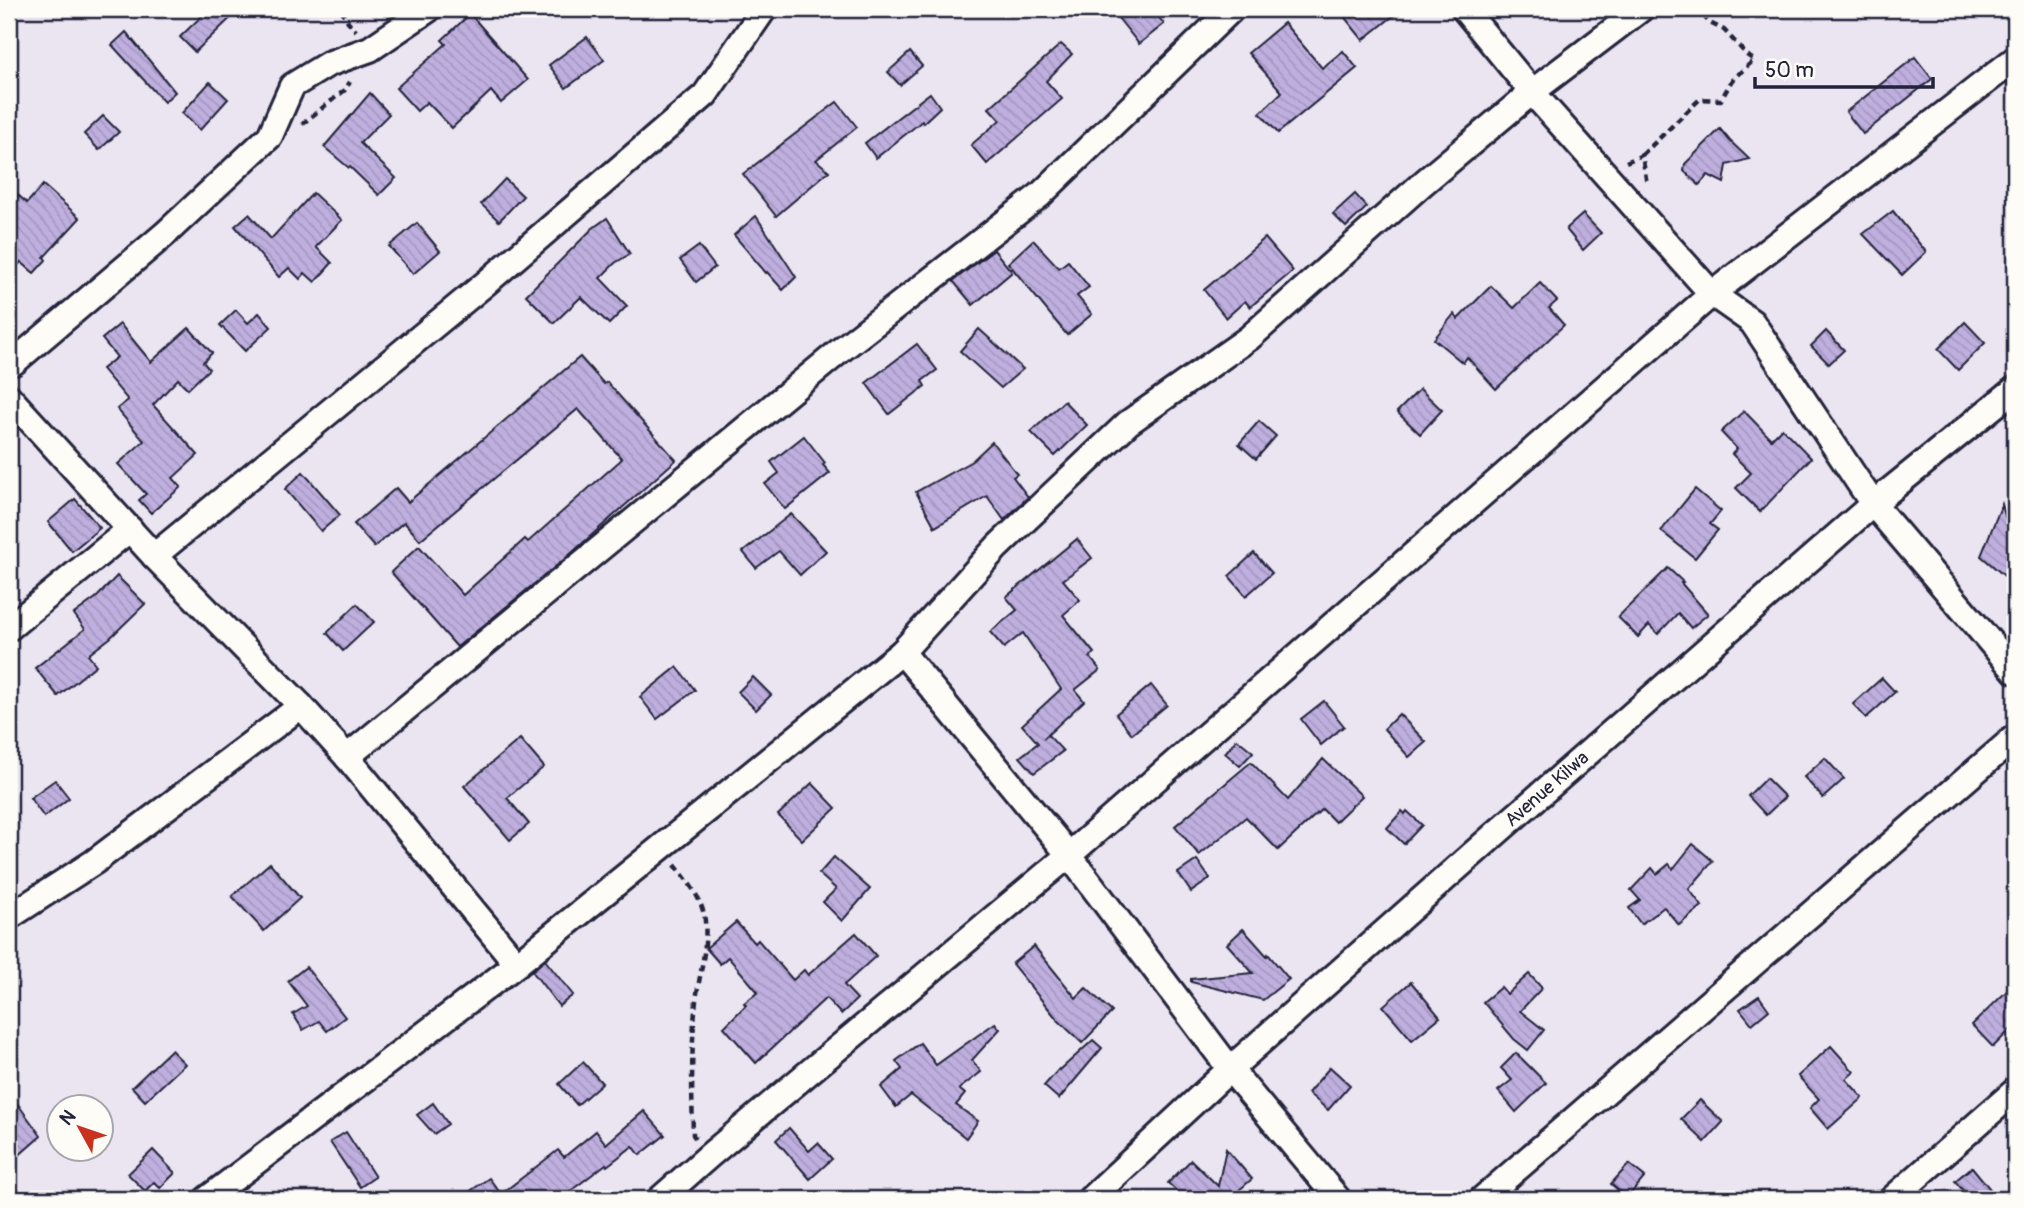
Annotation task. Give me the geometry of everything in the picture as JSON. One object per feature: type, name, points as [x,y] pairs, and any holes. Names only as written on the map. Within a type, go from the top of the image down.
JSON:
[{"type":"street","points":[[9,363],[14,362],[165,233],[270,136],[292,86],[328,64],[370,49],[429,9]]},
{"type":"street","points":[[154,556],[486,284],[705,95],[764,9]]},
{"type":"street","points":[[347,757],[842,349],[1040,195],[1232,9]]},
{"type":"street","points":[[1464,9],[1532,92],[1712,294],[1752,322],[1873,504],[2015,671]]},
{"type":"street","points":[[207,1199],[517,964],[902,652],[997,547],[1128,423],[1249,338],[1422,184],[1532,92],[1641,9]]},
{"type":"street","points":[[660,1199],[1069,855],[1712,294],[2015,59]]},
{"type":"street","name":"Avenue Kilwa","points":[[1090,1199],[1230,1069],[1873,504],[2015,389]]},
{"type":"street","points":[[9,397],[154,556],[301,706],[347,757],[517,964]]},
{"type":"street","points":[[9,628],[130,529]]},
{"type":"street","points":[[902,652],[1069,855],[1230,1069],[1338,1199]]},
{"type":"street","points":[[9,917],[94,862],[301,706]]},
{"type":"street","points":[[1482,1199],[2015,737]]},
{"type":"street","points":[[1892,1199],[2015,1091]]},
{"type":"path","points":[[1642,155],[1700,99],[1721,100],[1732,80],[1754,60],[1724,30],[1710,23],[1696,9]]},
{"type":"path","points":[[270,136],[304,124],[345,90],[370,49]]},
{"type":"path","points":[[661,848],[692,887],[705,919],[704,963],[695,1009],[691,1078],[693,1135],[710,1155]]},
{"type":"building","points":[[209,9],[240,9],[195,52],[180,37]]},
{"type":"building","points":[[1111,9],[1152,9],[1164,24],[1139,44]]},
{"type":"building","points":[[1338,9],[1402,9],[1363,40]]},
{"type":"building","points":[[470,14],[528,80],[501,103],[491,91],[452,128],[427,102],[417,111],[396,88],[446,44],[442,40]]},
{"type":"building","points":[[1284,23],[1322,68],[1343,51],[1357,68],[1278,133],[1260,113],[1282,92],[1248,53]]},
{"type":"building","points":[[126,32],[175,92],[164,102],[112,45]]},
{"type":"building","points":[[587,37],[604,60],[566,88],[549,65]]},
{"type":"building","points":[[1061,44],[1072,54],[1046,81],[1062,99],[987,164],[971,145],[1000,120],[989,108]]},
{"type":"building","points":[[910,52],[922,66],[900,85],[888,72]]},
{"type":"building","points":[[1915,57],[1932,79],[1863,134],[1846,112]]},
{"type":"building","points":[[210,82],[228,99],[200,130],[182,113]]},
{"type":"building","points":[[370,93],[389,114],[360,143],[396,178],[379,195],[324,147]]},
{"type":"building","points":[[930,93],[940,107],[876,158],[865,143]]},
{"type":"building","points":[[837,102],[857,127],[816,160],[829,171],[776,216],[743,174]]},
{"type":"building","points":[[103,116],[119,132],[99,150],[84,134]]},
{"type":"building","points":[[1720,129],[1749,159],[1727,165],[1724,183],[1708,175],[1699,185],[1684,171],[1685,164]]},
{"type":"building","points":[[505,179],[523,196],[499,221],[481,204]]},
{"type":"building","points":[[43,185],[80,218],[44,257],[46,260],[34,273],[21,262],[9,275],[9,187],[27,203]]},
{"type":"building","points":[[313,193],[342,220],[316,247],[332,263],[315,282],[305,273],[300,279],[289,268],[279,277],[235,226],[249,214],[271,239]]},
{"type":"building","points":[[1355,194],[1367,207],[1346,227],[1333,214]]},
{"type":"building","points":[[1893,211],[1926,252],[1902,275],[1863,234]]},
{"type":"building","points":[[1583,214],[1601,233],[1583,250],[1566,229]]},
{"type":"building","points":[[756,216],[796,277],[783,290],[734,235]]},
{"type":"building","points":[[607,218],[630,254],[615,263],[600,278],[627,306],[609,324],[581,297],[554,323],[526,295],[593,228]]},
{"type":"building","points":[[417,223],[440,251],[413,274],[389,246]]},
{"type":"building","points":[[1265,238],[1293,271],[1250,307],[1245,301],[1226,318],[1204,290]]},
{"type":"building","points":[[1033,240],[1059,268],[1068,261],[1089,287],[1077,296],[1092,314],[1067,335],[1008,263]]},
{"type":"building","points":[[699,246],[715,267],[696,282],[680,260]]},
{"type":"building","points":[[994,250],[1012,272],[973,305],[953,281]]},
{"type":"building","points":[[1540,283],[1557,301],[1549,308],[1564,325],[1496,389],[1467,357],[1463,363],[1434,339],[1454,314],[1458,319],[1491,286],[1514,308]]},
{"type":"building","points":[[236,310],[248,323],[259,313],[271,327],[245,351],[220,325]]},
{"type":"building","points":[[1965,322],[1985,343],[1958,370],[1938,349]]},
{"type":"building","points":[[120,324],[151,362],[189,328],[212,353],[203,362],[209,369],[188,389],[178,379],[153,405],[198,455],[173,478],[181,487],[151,513],[139,500],[146,494],[118,464],[144,441],[117,409],[128,400],[102,369],[117,357],[102,339]]},
{"type":"building","points":[[979,329],[1023,369],[1001,388],[960,351]]},
{"type":"building","points":[[1826,331],[1844,350],[1829,364],[1811,346]]},
{"type":"building","points":[[917,344],[937,370],[922,381],[925,386],[889,414],[866,383]]},
{"type":"building","points":[[580,357],[604,384],[607,382],[676,460],[566,558],[457,647],[391,572],[419,546],[463,595],[525,539],[528,542],[622,459],[578,409],[420,540],[404,522],[374,547],[354,524],[396,488],[408,502]]},
{"type":"building","points":[[1420,389],[1442,410],[1420,434],[1397,412]]},
{"type":"building","points":[[1064,401],[1087,425],[1055,456],[1031,432]]},
{"type":"building","points":[[1744,411],[1771,439],[1782,428],[1811,458],[1760,512],[1736,488],[1751,473],[1732,454],[1737,449],[1721,432]]},
{"type":"building","points":[[1259,421],[1276,436],[1256,459],[1239,444]]},
{"type":"building","points":[[804,436],[830,473],[785,509],[765,484],[779,473],[771,462]]},
{"type":"building","points":[[992,442],[1017,474],[1013,477],[1028,497],[1004,520],[987,496],[935,527],[916,492],[972,461]]},
{"type":"building","points":[[303,472],[340,515],[321,531],[285,489]]},
{"type":"building","points":[[1695,489],[1721,511],[1710,524],[1718,530],[1695,558],[1661,531]]},
{"type":"building","points":[[75,499],[100,528],[72,551],[48,522]]},
{"type":"building","points":[[2002,504],[2015,553],[2015,585],[1981,556]]},
{"type":"building","points":[[791,514],[826,551],[800,575],[779,551],[756,568],[743,552]]},
{"type":"building","points":[[1077,539],[1092,558],[1063,580],[1080,600],[1063,615],[1094,653],[1090,657],[1100,670],[1075,690],[1084,701],[1043,739],[1048,735],[1063,751],[1034,773],[1020,757],[1038,743],[1022,725],[1061,689],[1023,633],[1004,648],[990,632],[1017,610],[1006,597]]},
{"type":"building","points":[[1254,553],[1272,573],[1246,596],[1229,576]]},
{"type":"building","points":[[1668,568],[1683,582],[1681,583],[1708,614],[1691,628],[1678,613],[1658,634],[1649,625],[1638,637],[1618,617]]},
{"type":"building","points":[[117,576],[145,604],[88,655],[96,665],[58,696],[35,668],[85,629],[74,614],[97,597]]},
{"type":"building","points":[[357,604],[374,622],[343,651],[327,633]]},
{"type":"building","points":[[677,667],[695,690],[657,719],[640,697]]},
{"type":"building","points":[[753,677],[771,695],[756,710],[738,692]]},
{"type":"building","points":[[1882,678],[1895,692],[1866,718],[1853,704]]},
{"type":"building","points":[[1151,685],[1167,705],[1132,734],[1116,714]]},
{"type":"building","points":[[1324,701],[1344,726],[1321,745],[1301,719]]},
{"type":"building","points":[[1399,714],[1426,742],[1409,757],[1384,729]]},
{"type":"building","points":[[520,739],[544,767],[507,798],[529,824],[510,840],[464,786]]},
{"type":"building","points":[[1237,739],[1253,752],[1240,766],[1225,753]]},
{"type":"building","points":[[1825,758],[1844,779],[1823,798],[1804,777]]},
{"type":"building","points":[[1323,759],[1362,796],[1335,822],[1322,809],[1278,850],[1246,817],[1199,855],[1175,826],[1251,762],[1288,800]]},
{"type":"building","points":[[1766,778],[1785,797],[1766,815],[1748,796]]},
{"type":"building","points":[[55,780],[69,798],[44,817],[30,798]]},
{"type":"building","points":[[812,783],[836,808],[802,840],[778,815]]},
{"type":"building","points":[[1402,811],[1405,814],[1407,811],[1422,825],[1404,844],[1387,828]]},
{"type":"building","points":[[1693,844],[1713,861],[1689,889],[1702,906],[1679,925],[1664,907],[1641,924],[1629,908],[1640,900],[1631,890],[1652,868],[1657,874],[1669,864],[1673,869]]},
{"type":"building","points":[[834,857],[870,889],[842,921],[823,902],[836,889],[819,874]]},
{"type":"building","points":[[1197,860],[1210,879],[1191,892],[1178,873]]},
{"type":"building","points":[[270,863],[300,898],[264,931],[232,896]]},
{"type":"building","points":[[736,922],[755,943],[758,940],[793,980],[804,970],[808,975],[856,933],[876,956],[844,985],[857,999],[841,1014],[826,998],[756,1063],[724,1027],[746,1005],[744,1003],[758,992],[728,957],[720,964],[706,948]]},
{"type":"building","points":[[1243,929],[1289,979],[1263,1000],[1191,982],[1191,979],[1253,973],[1227,944]]},
{"type":"building","points":[[1034,946],[1076,998],[1086,988],[1112,1012],[1082,1043],[1057,1019],[1012,964]]},
{"type":"building","points":[[545,960],[573,995],[559,1006],[532,971]]},
{"type":"building","points":[[306,967],[345,1017],[327,1031],[319,1021],[303,1030],[293,1014],[307,1006],[288,981]]},
{"type":"building","points":[[1529,974],[1542,988],[1520,1011],[1544,1030],[1528,1050],[1514,1039],[1483,1002],[1501,987],[1507,994]]},
{"type":"building","points":[[1411,982],[1440,1017],[1412,1040],[1383,1006]]},
{"type":"building","points":[[2015,983],[2015,1025],[1993,1047],[1972,1025]]},
{"type":"building","points":[[1759,996],[1769,1010],[1752,1024],[1740,1009]]},
{"type":"building","points":[[995,1023],[1000,1029],[972,1060],[981,1072],[959,1089],[965,1094],[956,1105],[978,1121],[966,1138],[911,1095],[896,1107],[881,1087],[902,1069],[896,1061],[920,1043],[936,1065]]},
{"type":"building","points":[[1093,1040],[1102,1048],[1059,1099],[1044,1086],[1059,1069]]},
{"type":"building","points":[[1831,1046],[1854,1072],[1846,1079],[1863,1098],[1828,1129],[1810,1108],[1819,1099],[1798,1076]]},
{"type":"building","points":[[171,1050],[185,1064],[145,1101],[132,1087]]},
{"type":"building","points":[[1516,1053],[1546,1083],[1516,1112],[1498,1091],[1512,1080],[1501,1068]]},
{"type":"building","points":[[583,1062],[602,1083],[577,1105],[559,1084]]},
{"type":"building","points":[[1330,1067],[1350,1085],[1328,1110],[1308,1093]]},
{"type":"building","points":[[9,1092],[41,1136],[9,1164]]},
{"type":"building","points":[[1700,1100],[1723,1122],[1705,1142],[1681,1119]]},
{"type":"building","points":[[433,1103],[448,1124],[434,1134],[417,1115]]},
{"type":"building","points":[[644,1111],[665,1135],[640,1155],[633,1146],[560,1199],[459,1199],[489,1178],[501,1194],[558,1150],[564,1157],[596,1131],[606,1144]]},
{"type":"building","points":[[789,1128],[809,1151],[818,1143],[832,1159],[810,1179],[776,1140]]},
{"type":"building","points":[[346,1132],[375,1177],[360,1187],[330,1142]]},
{"type":"building","points":[[1226,1149],[1252,1179],[1230,1198],[1232,1199],[1185,1199],[1168,1183],[1191,1160],[1218,1186]]},
{"type":"building","points":[[153,1150],[175,1173],[160,1188],[154,1182],[145,1191],[128,1174]]},
{"type":"building","points":[[1629,1164],[1645,1177],[1627,1198],[1611,1184]]},
{"type":"building","points":[[1972,1167],[1998,1199],[1970,1199],[1955,1181]]}]
